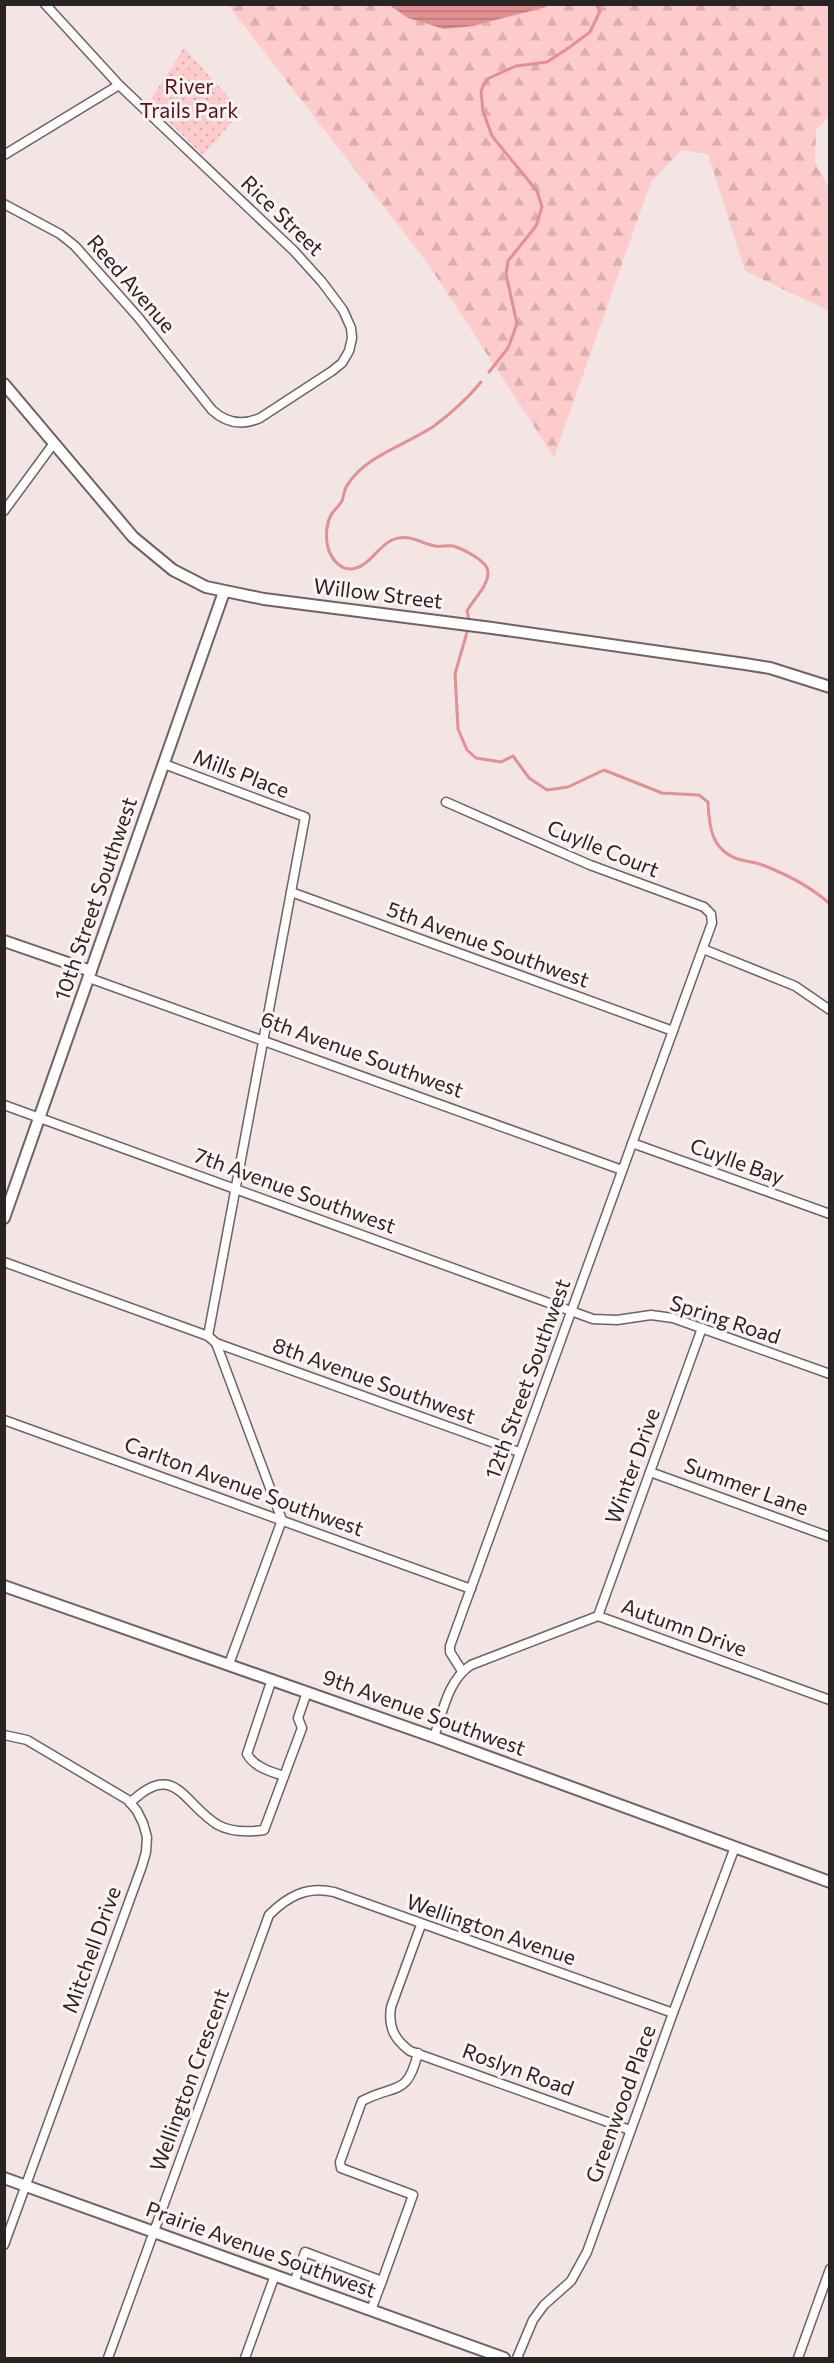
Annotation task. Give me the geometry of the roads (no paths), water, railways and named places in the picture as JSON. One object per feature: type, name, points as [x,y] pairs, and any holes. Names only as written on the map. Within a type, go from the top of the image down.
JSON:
[{"type":"street","name":"Rice Street","points":[[45,4],[119,85],[309,266],[343,310],[351,328],[349,351],[342,363],[260,418],[250,423],[240,423],[219,417],[212,410]]},
{"type":"street","points":[[4,155],[119,85]]},
{"type":"street","name":"Reed Avenue","points":[[4,204],[60,234],[75,246],[138,317],[212,410]]},
{"type":"street","name":"Willow Street","points":[[5,386],[133,537],[152,555],[189,580],[224,592],[745,664],[830,687]]},
{"type":"street","points":[[4,511],[54,443]]},
{"type":"street","name":"10th Street Southwest","points":[[4,1218],[224,592]]},
{"type":"street","name":"Mills Place","points":[[164,764],[305,817],[291,892]]},
{"type":"street","name":"Cuylle Court","points":[[446,802],[590,866],[704,907],[711,914],[712,923],[703,949]]},
{"type":"street","points":[[208,1336],[291,892]]},
{"type":"street","name":"5th Avenue Southwest","points":[[291,892],[673,1031]]},
{"type":"street","name":"6th Avenue Southwest","points":[[4,941],[264,1040],[622,1170]]},
{"type":"street","points":[[673,1031],[703,949],[795,986],[830,1010]]},
{"type":"street","name":"12th Street Southwest","points":[[462,1671],[450,1652],[450,1646],[673,1031]]},
{"type":"street","name":"7th Avenue Southwest","points":[[4,1105],[572,1311]]},
{"type":"street","name":"Cuylle Bay","points":[[632,1143],[830,1214]]},
{"type":"street","points":[[4,1262],[208,1336],[216,1343],[282,1520],[229,1664]]},
{"type":"street","name":"Spring Road","points":[[572,1311],[605,1320],[651,1315],[673,1318],[830,1374]]},
{"type":"street","name":"Winter Drive","points":[[598,1616],[702,1328]]},
{"type":"street","name":"8th Avenue Southwest","points":[[216,1343],[519,1452]]},
{"type":"street","name":"Carlton Avenue Southwest","points":[[4,1420],[471,1589]]},
{"type":"street","name":"Summer Lane","points":[[650,1472],[830,1537]]},
{"type":"street","name":"9th Avenue Southwest","points":[[4,1586],[434,1737],[830,1882]]},
{"type":"street","name":"Autumn Drive","points":[[462,1671],[471,1665],[598,1616],[830,1700]]},
{"type":"street","points":[[434,1737],[454,1680],[462,1671]]},
{"type":"street","points":[[272,1679],[247,1754],[249,1759],[266,1770],[284,1776]]},
{"type":"street","points":[[130,1803],[150,1786],[164,1785],[180,1791],[219,1825],[243,1832],[264,1830],[302,1728],[298,1719],[308,1692]]},
{"type":"street","name":"Mitchell Drive","points":[[4,1735],[27,1740],[116,1792],[130,1803],[143,1823],[147,1837],[146,1852],[4,2245]]},
{"type":"street","name":"Greenwood Place","points":[[517,2358],[533,2320],[544,2305],[571,2281],[580,2267],[735,1847]]},
{"type":"street","name":"Wellington Avenue","points":[[297,1893],[322,1889],[334,1892],[673,2013]]},
{"type":"street","name":"Wellington Crescent","points":[[108,2358],[269,1915],[297,1893]]},
{"type":"street","name":"Roslyn Road","points":[[421,1924],[391,2007],[390,2019],[397,2040],[410,2050],[630,2130]]},
{"type":"street","points":[[371,2310],[413,2195],[341,2168],[340,2162],[362,2101],[403,2086],[410,2080],[418,2053]]},
{"type":"street","name":"Prairie Avenue Southwest","points":[[4,2178],[504,2358]]},
{"type":"street","points":[[294,2283],[305,2252],[382,2280]]},
{"type":"street","points":[[798,2358],[827,2285],[830,2269]]},
{"type":"street","points":[[245,2358],[275,2276]]},
{"type":"waterway","points":[[489,372],[508,348],[517,324],[506,274],[508,261],[536,226],[542,207],[537,191],[492,136],[483,111],[481,92],[489,78],[516,66],[547,62],[590,32],[600,11],[596,4]]},
{"type":"waterway","points":[[469,620],[467,611],[483,588],[488,572],[484,564],[474,556],[453,546],[435,546],[409,538],[398,538],[387,543],[363,565],[349,569],[340,565],[333,558],[326,535],[331,515],[342,501],[347,486],[356,474],[376,458],[434,426],[459,406],[481,382]]},
{"type":"waterway","points":[[467,632],[455,674],[458,729],[467,750],[476,758],[501,762],[513,756],[529,778],[547,790],[568,787],[604,770],[662,793],[699,795],[708,802],[713,836],[722,850],[738,859],[762,865],[791,877],[830,904]]},
{"type":"park label","name":"River Trails Park","points":[[189,99]]}]
